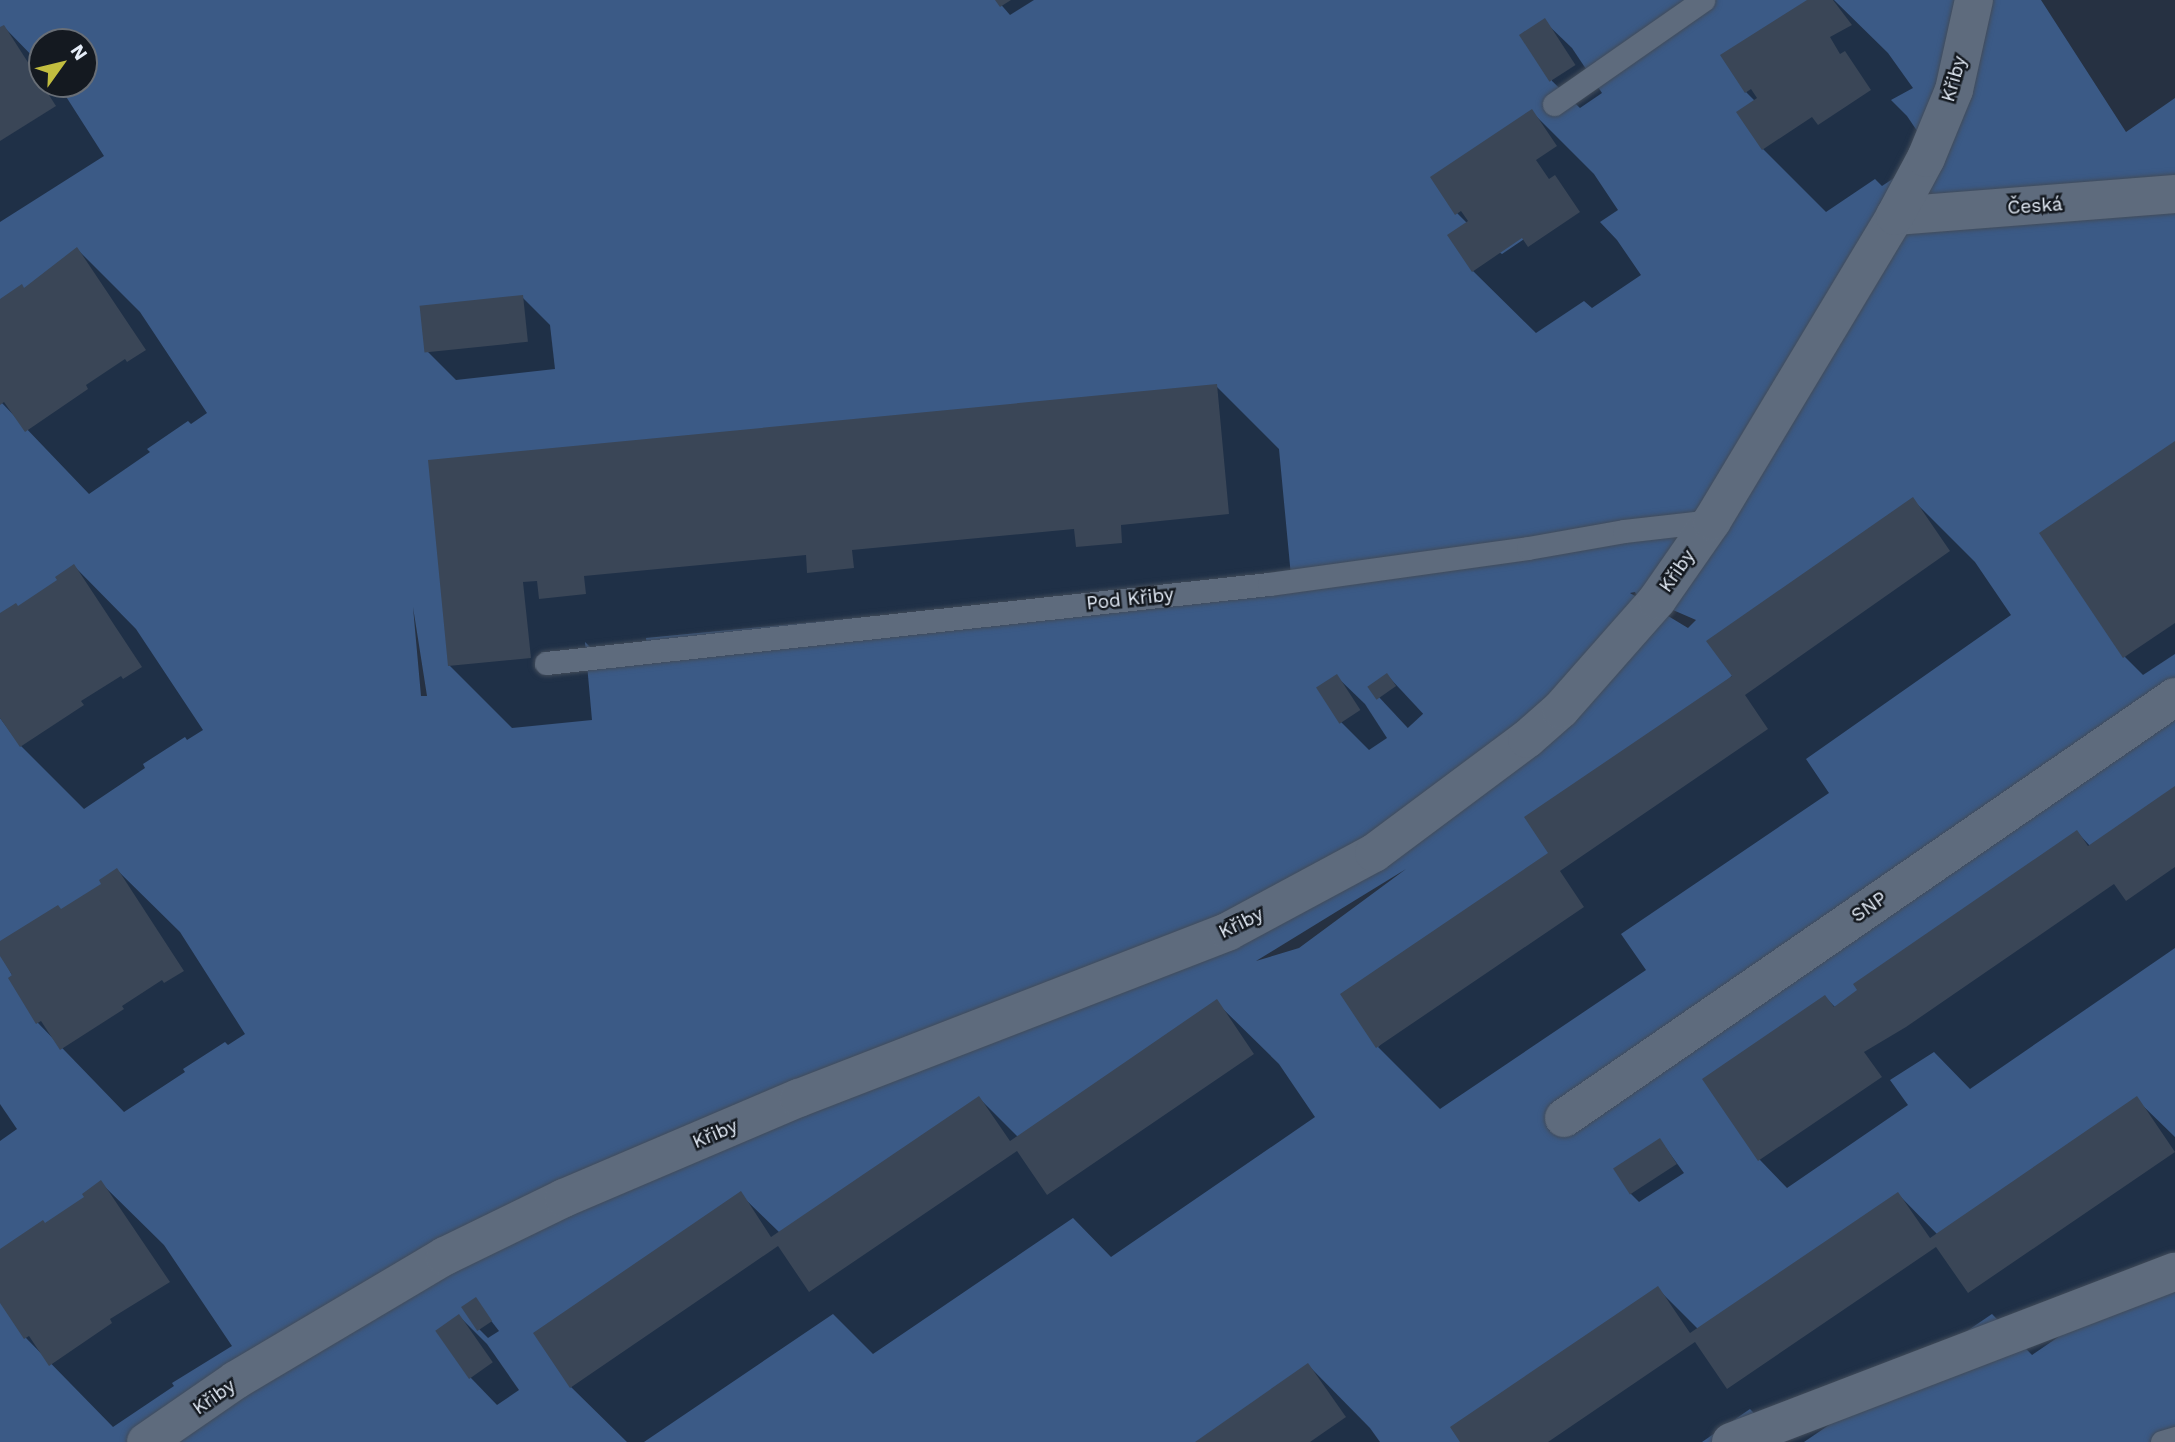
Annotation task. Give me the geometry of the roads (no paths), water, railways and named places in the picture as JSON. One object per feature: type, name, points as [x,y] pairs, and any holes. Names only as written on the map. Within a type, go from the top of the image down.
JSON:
[{"type":"street","name":"Křiby","points":[[146,1442],[216,1397],[236,1380],[445,1256],[564,1198],[799,1098],[1229,931],[1374,853],[1527,739],[1561,709],[1657,600],[1712,521],[1895,216],[1926,158],[1954,90],[1974,0]]},
{"type":"street","name":"Česká","points":[[1895,216],[2175,194]]},
{"type":"street","name":"SNP","points":[[1564,1118],[2175,697]]},
{"type":"street","points":[[1731,1442],[2175,1272]]},
{"type":"lane","points":[[1554,104],[1703,0]]},
{"type":"lane","name":"Pod Křiby","points":[[546,663],[1269,584],[1528,548],[1624,530],[1712,521]]},
{"type":"lane","points":[[2162,1442],[2175,1438]]}]
